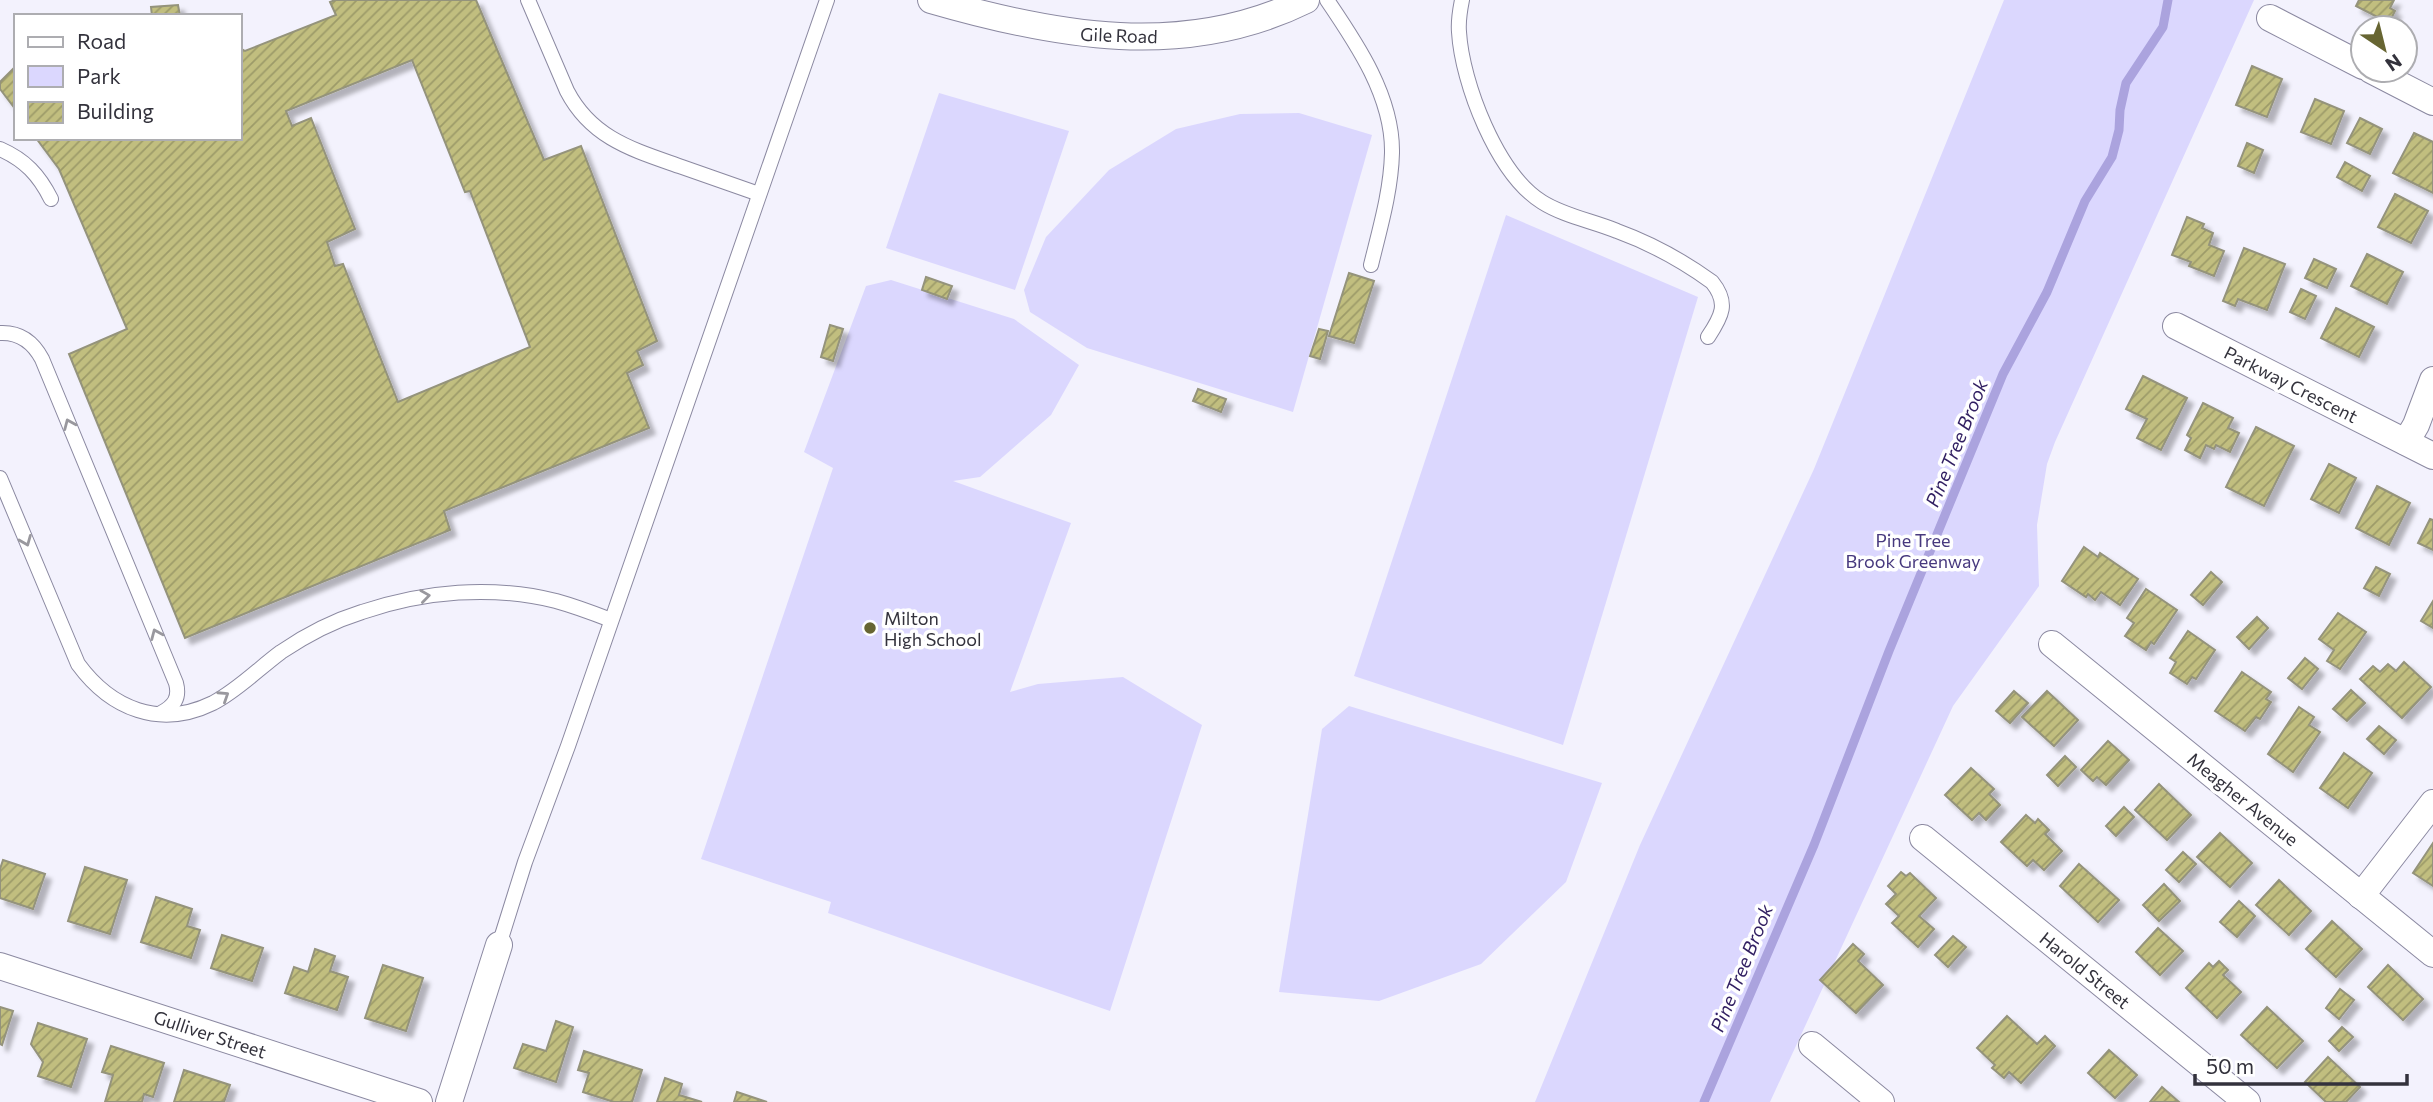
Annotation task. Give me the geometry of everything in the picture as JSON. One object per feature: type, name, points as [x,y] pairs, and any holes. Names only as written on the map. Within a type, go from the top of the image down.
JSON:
[{"type":"street","name":"Gile Road","points":[[931,0],[1048,29],[1121,38],[1168,37],[1210,32],[1251,22],[1306,0]]},
{"type":"street","points":[[2270,18],[2349,59]]},
{"type":"street","points":[[2398,84],[2433,102]]},
{"type":"street","name":"Parkway Crescent","points":[[2176,326],[2433,456]]},
{"type":"street","points":[[2406,442],[2416,425],[2433,380]]},
{"type":"street","name":"Meagher Avenue","points":[[2052,644],[2433,954]]},
{"type":"street","points":[[2361,896],[2433,803]]},
{"type":"street","name":"Harold Street","points":[[1923,838],[2247,1102]]},
{"type":"street","points":[[449,1102],[499,945]]},
{"type":"street","name":"Gulliver Street","points":[[0,966],[419,1102]]},
{"type":"street","points":[[1812,1045],[1881,1102]]},
{"type":"lane","points":[[528,0],[573,103],[591,124],[613,140],[636,151],[759,194]]},
{"type":"lane","points":[[499,945],[525,862],[827,0]]},
{"type":"lane","points":[[1327,0],[1350,34],[1373,77],[1390,131],[1392,151],[1388,192],[1371,265]]},
{"type":"lane","points":[[1462,0],[1458,30],[1471,88],[1497,149],[1520,183],[1544,204],[1639,239],[1712,282],[1723,300],[1717,323],[1708,337]]},
{"type":"lane","points":[[0,149],[26,163],[41,180],[51,199]]},
{"type":"lane","points":[[0,333],[10,333],[26,339],[42,359],[176,683],[178,691],[173,705],[160,714]]},
{"type":"lane","points":[[0,478],[78,664],[92,683],[110,698],[133,709],[160,714],[186,712],[212,703],[282,652],[321,628],[401,600],[466,592],[504,593],[554,601],[611,620]]},
{"type":"green space","name":"Pine Tree Brook Greenway","points":[[2004,0],[2254,0],[2055,442],[2047,464],[2037,525],[2039,586],[1953,706],[1770,1102],[1535,1102],[1640,845],[1814,469]]},
{"type":"green space","points":[[939,93],[1069,131],[1015,290],[886,248]]},
{"type":"green space","points":[[1299,113],[1372,135],[1293,412],[1087,348],[1030,312],[1024,290],[1046,237],[1109,170],[1176,129],[1240,114]]},
{"type":"green space","points":[[1506,215],[1698,297],[1563,745],[1354,676]]},
{"type":"green space","points":[[891,280],[1014,319],[1079,365],[1051,415],[980,477],[953,481],[1071,523],[1010,692],[1038,684],[1123,677],[1202,725],[1110,1011],[828,913],[831,902],[701,859],[833,468],[804,452],[866,286]]},
{"type":"green space","points":[[1349,706],[1602,783],[1566,882],[1481,964],[1379,1001],[1279,992],[1322,729]]},
{"type":"building","points":[[335,0],[476,0],[544,160],[581,146],[657,341],[637,351],[643,365],[627,373],[649,428],[444,511],[450,530],[185,638],[69,354],[127,329],[59,169],[37,140],[242,140],[242,49],[245,51],[336,15],[330,2]],"holes":[[[412,60],[465,192],[470,191],[530,347],[398,402],[343,264],[335,266],[327,242],[355,229],[311,118],[292,126],[286,111]]]},
{"type":"building","points":[[2359,0],[2394,0],[2390,8],[2395,11],[2394,14],[2372,14],[2356,6]]},
{"type":"building","points":[[178,5],[180,14],[152,14],[151,7]]},
{"type":"building","points":[[2252,66],[2282,79],[2267,117],[2236,105]]},
{"type":"building","points":[[14,68],[14,107],[0,89],[0,82]]},
{"type":"building","points":[[2315,99],[2344,111],[2331,144],[2301,132]]},
{"type":"building","points":[[2360,118],[2382,129],[2370,154],[2347,143]]},
{"type":"building","points":[[2414,133],[2433,142],[2433,193],[2393,173]]},
{"type":"building","points":[[2247,143],[2263,150],[2254,173],[2238,166]]},
{"type":"building","points":[[2345,162],[2370,176],[2362,191],[2337,177]]},
{"type":"building","points":[[2395,194],[2428,211],[2411,243],[2378,227]]},
{"type":"building","points":[[2187,217],[2204,224],[2202,228],[2213,233],[2209,245],[2224,251],[2214,276],[2189,266],[2191,262],[2172,255]]},
{"type":"building","points":[[2244,248],[2285,264],[2267,310],[2238,299],[2235,306],[2223,301]]},
{"type":"building","points":[[2367,254],[2403,272],[2387,304],[2351,286]]},
{"type":"building","points":[[2314,259],[2336,269],[2327,288],[2305,278]]},
{"type":"building","points":[[1349,273],[1374,281],[1354,343],[1329,336]]},
{"type":"building","points":[[926,277],[952,286],[947,299],[922,290]]},
{"type":"building","points":[[2301,289],[2316,296],[2305,319],[2290,312]]},
{"type":"building","points":[[2336,308],[2374,327],[2359,357],[2321,338]]},
{"type":"building","points":[[830,325],[843,329],[833,361],[821,357]]},
{"type":"building","points":[[1319,329],[1328,331],[1320,359],[1310,356]]},
{"type":"building","points":[[2143,376],[2187,398],[2161,450],[2137,438],[2147,419],[2126,409]]},
{"type":"building","points":[[1198,389],[1226,399],[1221,412],[1193,401]]},
{"type":"building","points":[[2203,403],[2233,418],[2228,428],[2239,433],[2230,452],[2216,445],[2214,449],[2206,445],[2200,458],[2185,450],[2191,438],[2187,435]]},
{"type":"building","points":[[2256,427],[2294,446],[2264,506],[2226,487]]},
{"type":"building","points":[[2329,464],[2356,478],[2339,513],[2311,499]]},
{"type":"building","points":[[2377,486],[2410,503],[2389,545],[2356,528]]},
{"type":"building","points":[[2430,519],[2433,520],[2433,550],[2418,543]]},
{"type":"building","points":[[2084,547],[2098,557],[2100,553],[2138,579],[2120,605],[2101,592],[2095,600],[2088,594],[2086,597],[2062,581]]},
{"type":"building","points":[[2376,567],[2390,574],[2379,596],[2364,588]]},
{"type":"building","points":[[2211,572],[2222,582],[2203,605],[2191,595]]},
{"type":"building","points":[[2146,589],[2177,610],[2154,644],[2151,642],[2146,650],[2125,636],[2134,623],[2127,618]]},
{"type":"building","points":[[2433,601],[2433,628],[2421,621]]},
{"type":"building","points":[[2338,613],[2366,632],[2340,669],[2327,661],[2334,650],[2319,639]]},
{"type":"building","points":[[2257,617],[2268,628],[2249,649],[2237,637]]},
{"type":"building","points":[[2188,631],[2215,650],[2196,679],[2192,677],[2187,684],[2170,673],[2176,662],[2170,658]]},
{"type":"building","points":[[2305,658],[2318,669],[2302,689],[2288,678]]},
{"type":"building","points":[[2404,662],[2431,687],[2402,718],[2360,679],[2373,666],[2380,672],[2388,664],[2396,671]]},
{"type":"building","points":[[2242,672],[2271,692],[2266,699],[2271,702],[2260,719],[2256,717],[2245,731],[2215,711]]},
{"type":"building","points":[[2351,690],[2365,703],[2347,721],[2333,709]]},
{"type":"building","points":[[2014,691],[2028,703],[2010,723],[1996,711]]},
{"type":"building","points":[[2047,691],[2078,720],[2054,746],[2022,717]]},
{"type":"building","points":[[2299,707],[2314,717],[2309,725],[2320,732],[2293,772],[2268,754]]},
{"type":"building","points":[[2379,726],[2396,740],[2384,754],[2367,739]]},
{"type":"building","points":[[2108,741],[2129,760],[2106,785],[2097,777],[2093,781],[2081,770]]},
{"type":"building","points":[[2344,753],[2372,773],[2348,808],[2320,788]]},
{"type":"building","points":[[2065,756],[2076,767],[2058,786],[2047,775]]},
{"type":"building","points":[[1971,768],[1994,789],[1989,794],[2000,805],[1986,820],[1979,813],[1972,820],[1945,795]]},
{"type":"building","points":[[2159,784],[2191,815],[2167,840],[2135,810]]},
{"type":"building","points":[[2124,807],[2134,817],[2116,836],[2106,826]]},
{"type":"building","points":[[2026,815],[2035,823],[2038,819],[2049,830],[2045,834],[2062,851],[2044,870],[2033,860],[2027,866],[2001,842]]},
{"type":"building","points":[[2220,833],[2252,863],[2230,887],[2197,857]]},
{"type":"building","points":[[2433,843],[2433,886],[2413,873]]},
{"type":"building","points":[[2183,852],[2196,864],[2179,882],[2166,870]]},
{"type":"building","points":[[3,860],[45,874],[33,909],[0,898],[0,869]]},
{"type":"building","points":[[2079,864],[2119,900],[2098,922],[2060,886]]},
{"type":"building","points":[[85,867],[127,880],[110,934],[68,921]]},
{"type":"building","points":[[1901,872],[1906,876],[1910,873],[1936,898],[1919,916],[1934,929],[1918,947],[1892,923],[1899,916],[1886,904],[1896,894],[1888,886]]},
{"type":"building","points":[[2279,880],[2311,911],[2289,935],[2256,905]]},
{"type":"building","points":[[2164,884],[2180,901],[2159,921],[2143,905]]},
{"type":"building","points":[[156,897],[192,909],[187,926],[200,930],[191,958],[141,942]]},
{"type":"building","points":[[2239,901],[2255,916],[2237,937],[2220,922]]},
{"type":"building","points":[[2332,921],[2362,949],[2336,977],[2306,949]]},
{"type":"building","points":[[2158,928],[2183,951],[2160,975],[2136,952]]},
{"type":"building","points":[[222,935],[263,948],[252,981],[211,968]]},
{"type":"building","points":[[1953,936],[1966,947],[1948,967],[1935,955]]},
{"type":"building","points":[[1853,944],[1864,954],[1858,961],[1883,985],[1856,1013],[1820,980]]},
{"type":"building","points":[[315,949],[335,956],[330,971],[348,977],[337,1010],[285,993],[294,967],[308,972]]},
{"type":"building","points":[[2219,961],[2228,970],[2223,975],[2241,992],[2217,1018],[2186,988],[2209,963],[2213,967]]},
{"type":"building","points":[[383,965],[423,978],[406,1031],[365,1018]]},
{"type":"building","points":[[2388,965],[2423,999],[2403,1020],[2368,987]]},
{"type":"building","points":[[2340,989],[2354,1000],[2339,1019],[2326,1008]]},
{"type":"building","points":[[0,1007],[13,1011],[2,1045],[0,1044]]},
{"type":"building","points":[[2267,1007],[2303,1041],[2277,1068],[2241,1035]]},
{"type":"building","points":[[2007,1016],[2037,1044],[2045,1036],[2055,1046],[2021,1083],[2009,1072],[2004,1078],[1992,1068],[1995,1065],[1977,1048]]},
{"type":"building","points":[[556,1021],[573,1027],[556,1082],[514,1068],[523,1044],[546,1051]]},
{"type":"building","points":[[38,1023],[87,1039],[71,1087],[38,1076],[43,1062],[31,1044]]},
{"type":"building","points":[[2342,1027],[2353,1037],[2339,1051],[2329,1041]]},
{"type":"building","points":[[111,1046],[164,1063],[153,1097],[144,1094],[142,1102],[105,1102],[113,1075],[102,1072]]},
{"type":"building","points":[[2109,1050],[2137,1075],[2115,1098],[2088,1073]]},
{"type":"building","points":[[584,1051],[642,1070],[632,1102],[614,1102],[583,1092],[589,1073],[578,1070]]},
{"type":"building","points":[[2328,1057],[2360,1087],[2346,1102],[2326,1102],[2305,1082]]},
{"type":"building","points":[[184,1070],[230,1085],[224,1102],[174,1102]]},
{"type":"building","points":[[665,1078],[682,1084],[679,1095],[702,1102],[657,1102]]},
{"type":"building","points":[[2162,1087],[2179,1102],[2150,1102]]},
{"type":"building","points":[[737,1092],[767,1102],[734,1102]]},
{"type":"waterway","name":"Pine Tree Brook","points":[[1704,1102],[1814,845],[1889,651],[2003,374],[2047,292],[2085,201],[2112,157],[2126,83],[2163,27],[2168,0]]},
{"type":"place","name":"Milton High School","points":[[870,628]]}]
